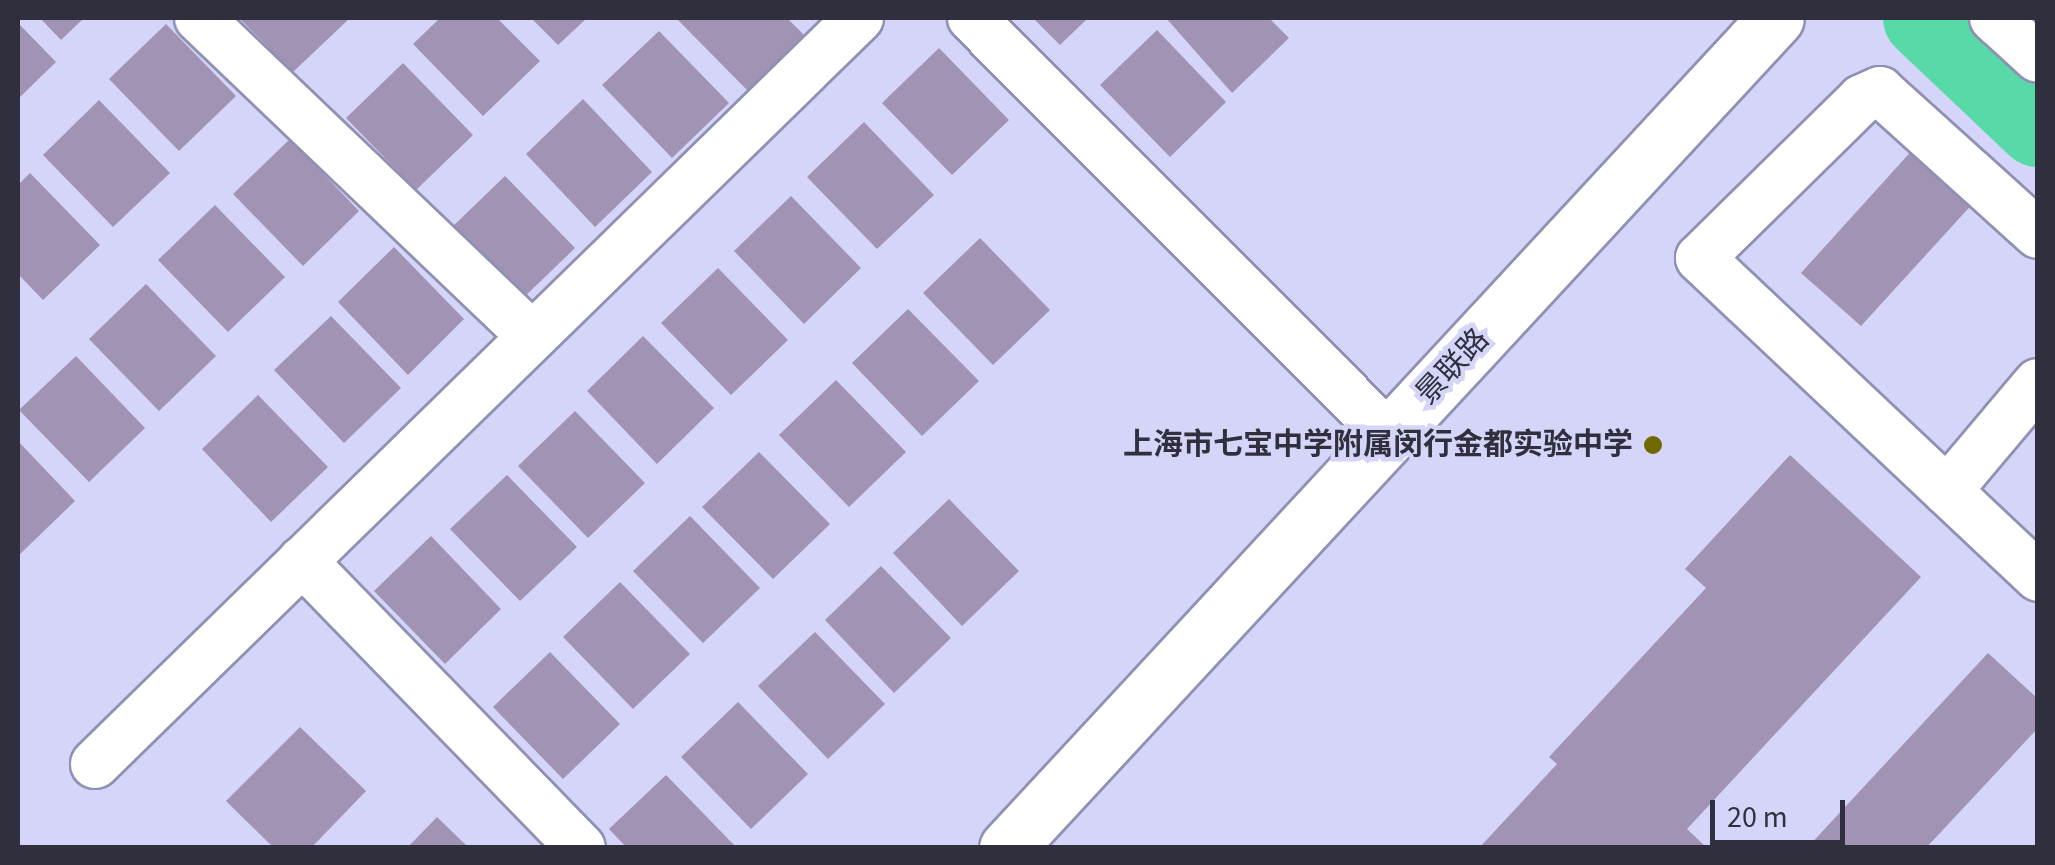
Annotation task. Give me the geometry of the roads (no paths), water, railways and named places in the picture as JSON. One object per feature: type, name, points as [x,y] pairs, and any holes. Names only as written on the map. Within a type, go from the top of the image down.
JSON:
[{"type":"street","points":[[198,18],[532,336]]},
{"type":"street","points":[[95,764],[859,18]]},
{"type":"street","points":[[972,18],[1389,436]]},
{"type":"street","name":"景联路","points":[[1008,848],[1776,18]]},
{"type":"street","points":[[1994,18],[2038,58]]},
{"type":"street","points":[[2038,234],[1880,91],[1862,99],[1700,258],[2038,577]]},
{"type":"street","points":[[1947,491],[2038,383]]},
{"type":"street","points":[[302,561],[581,848]]},
{"type":"waterway","points":[[1924,18],[2038,126]]},
{"type":"place","name":"上海市七宝中学附属闵行金都实验中学","points":[[1653,445]]}]
